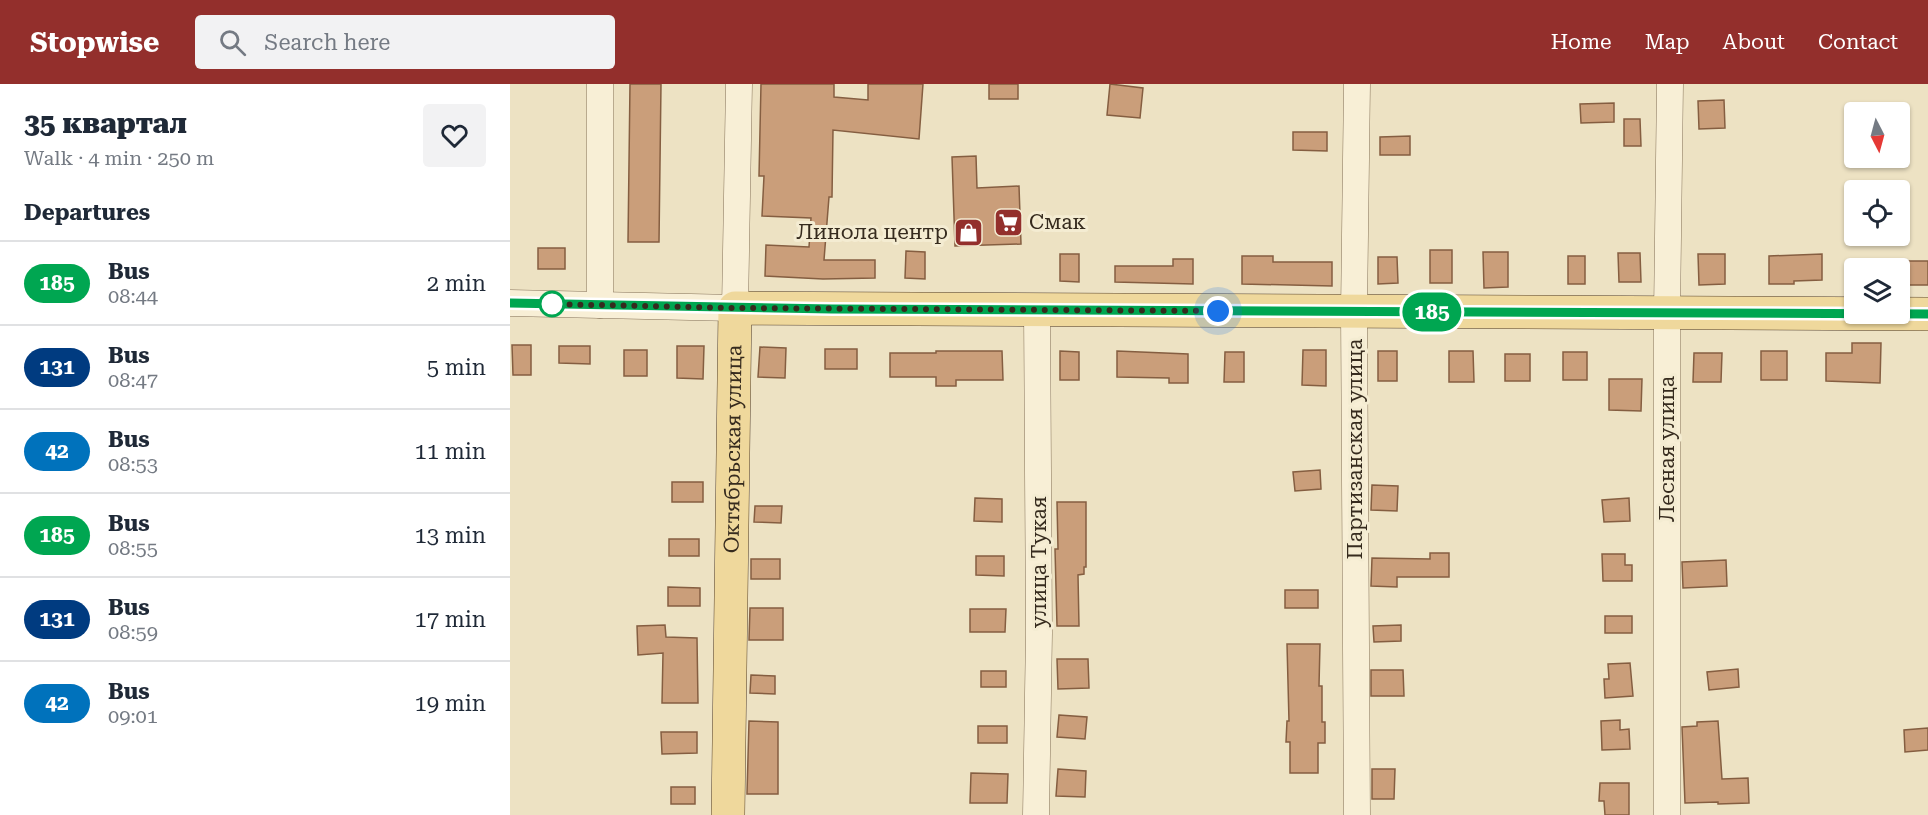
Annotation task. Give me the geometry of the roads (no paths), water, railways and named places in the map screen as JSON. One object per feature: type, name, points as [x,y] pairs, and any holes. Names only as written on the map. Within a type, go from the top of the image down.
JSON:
[{"type":"main road","points":[[735,308],[1928,314]]},
{"type":"main road","name":"Октябрьская улица","points":[[728,815],[735,308]]},
{"type":"street","points":[[600,84],[600,305]]},
{"type":"street","name":"Октябрьская улица","points":[[735,308],[739,84]]},
{"type":"street","name":"Партизанская улица","points":[[1357,84],[1354,312],[1357,815]]},
{"type":"street","name":"Лесная улица","points":[[1667,815],[1667,313],[1670,84]]},
{"type":"street","points":[[510,303],[735,308]]},
{"type":"street","name":"улица Тукая","points":[[1036,815],[1039,633],[1037,310]]},
{"type":"place","name":"Смак","points":[[1008,222]]},
{"type":"place","name":"Линола центр","points":[[969,232]]}]
